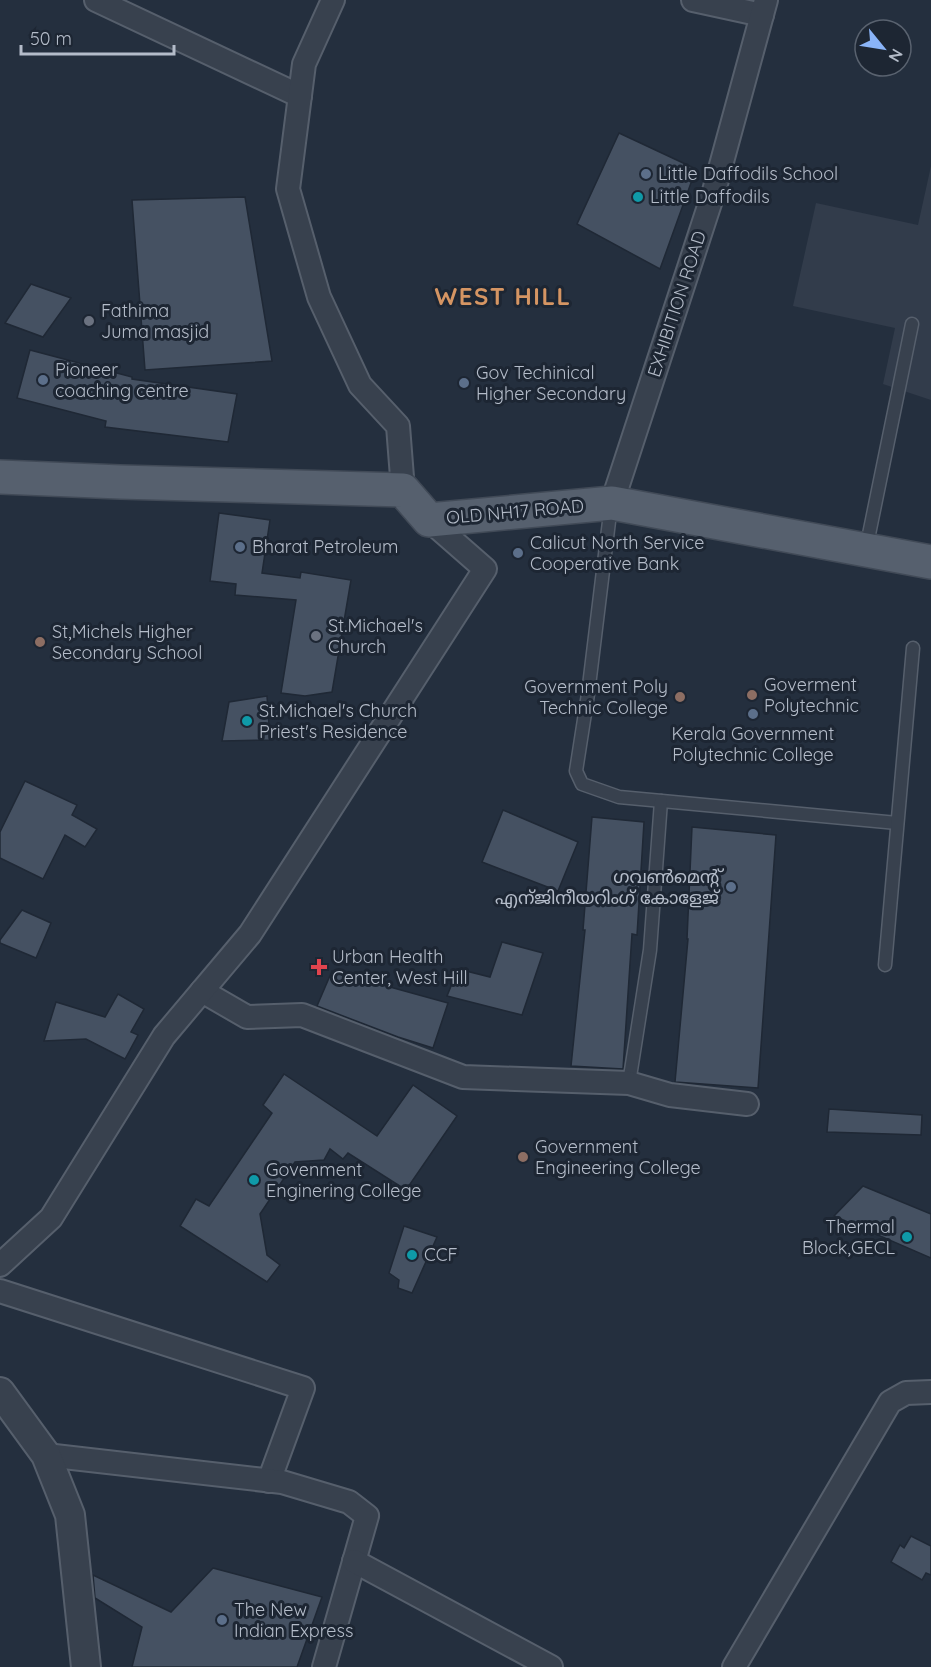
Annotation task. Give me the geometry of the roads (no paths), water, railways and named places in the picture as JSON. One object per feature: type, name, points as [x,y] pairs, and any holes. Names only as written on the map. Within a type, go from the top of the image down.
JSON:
[{"type":"main road","points":[[0,477],[403,490]]},
{"type":"main road","name":"OLD NH17 ROAD","points":[[403,490],[429,520],[612,503],[931,562]]},
{"type":"street","points":[[96,0],[300,96]]},
{"type":"street","points":[[333,0],[304,64],[288,189],[319,297],[360,386],[398,426],[403,490]]},
{"type":"street","points":[[693,0],[764,8]]},
{"type":"street","name":"EXHIBITION ROAD","points":[[612,503],[714,191],[764,8]]},
{"type":"street","points":[[0,1265],[51,1218],[164,1036],[250,934],[485,570],[429,520]]},
{"type":"street","points":[[202,991],[248,1017],[302,1015],[463,1077],[629,1083],[670,1095],[747,1104]]},
{"type":"street","points":[[0,1291],[303,1388],[269,1481]]},
{"type":"street","points":[[0,1392],[46,1455],[70,1515],[86,1667]]},
{"type":"street","points":[[734,1667],[891,1402],[906,1393],[931,1392]]},
{"type":"street","points":[[46,1455],[282,1482],[349,1502],[367,1516],[324,1667]]},
{"type":"street","points":[[354,1561],[550,1667]]},
{"type":"lane","points":[[865,550],[912,324]]},
{"type":"lane","points":[[612,503],[576,771],[582,784],[619,797],[897,823]]},
{"type":"lane","points":[[885,965],[913,648]]},
{"type":"lane","points":[[629,1083],[650,950],[662,801]]},
{"type":"place","name":"Little Daffodils School","points":[[646,174]]},
{"type":"place","name":"Little Daffodils","points":[[638,197]]},
{"type":"place","name":"Fathima Juma masjid","points":[[89,321]]},
{"type":"place","name":"Pioneer coaching centre","points":[[43,380]]},
{"type":"place","name":"Gov Techinical Higher Secondary","points":[[464,383]]},
{"type":"place","name":"Bharat Petroleum","points":[[240,547]]},
{"type":"place","name":"Calicut North Service Cooperative Bank","points":[[518,553]]},
{"type":"place","name":"St.Michael's Church","points":[[316,636]]},
{"type":"place","name":"St,Michels Higher Secondary School","points":[[40,642]]},
{"type":"place","name":"Goverment Polytechnic","points":[[752,695]]},
{"type":"place","name":"Government Poly Technic College","points":[[680,697]]},
{"type":"place","name":"Kerala Government Polytechnic College","points":[[753,714]]},
{"type":"place","name":"St.Michael's Church Priest's Residence","points":[[247,721]]},
{"type":"place","name":"ഗവൺമെന്റ് എന്ജിനീയറിംഗ് കോളേജ്","points":[[731,887]]},
{"type":"place","name":"Urban Health Center, West Hill","points":[[319,967]]},
{"type":"place","name":"Government Engineering College","points":[[523,1157]]},
{"type":"place","name":"Govenment Enginering College","points":[[254,1180]]},
{"type":"place","name":"Thermal Block,GECL","points":[[907,1237]]},
{"type":"place","name":"CCF","points":[[412,1255]]},
{"type":"place","name":"The New Indian Express","points":[[222,1620]]},
{"type":"district","name":"WEST HILL","points":[[503,297]]}]
